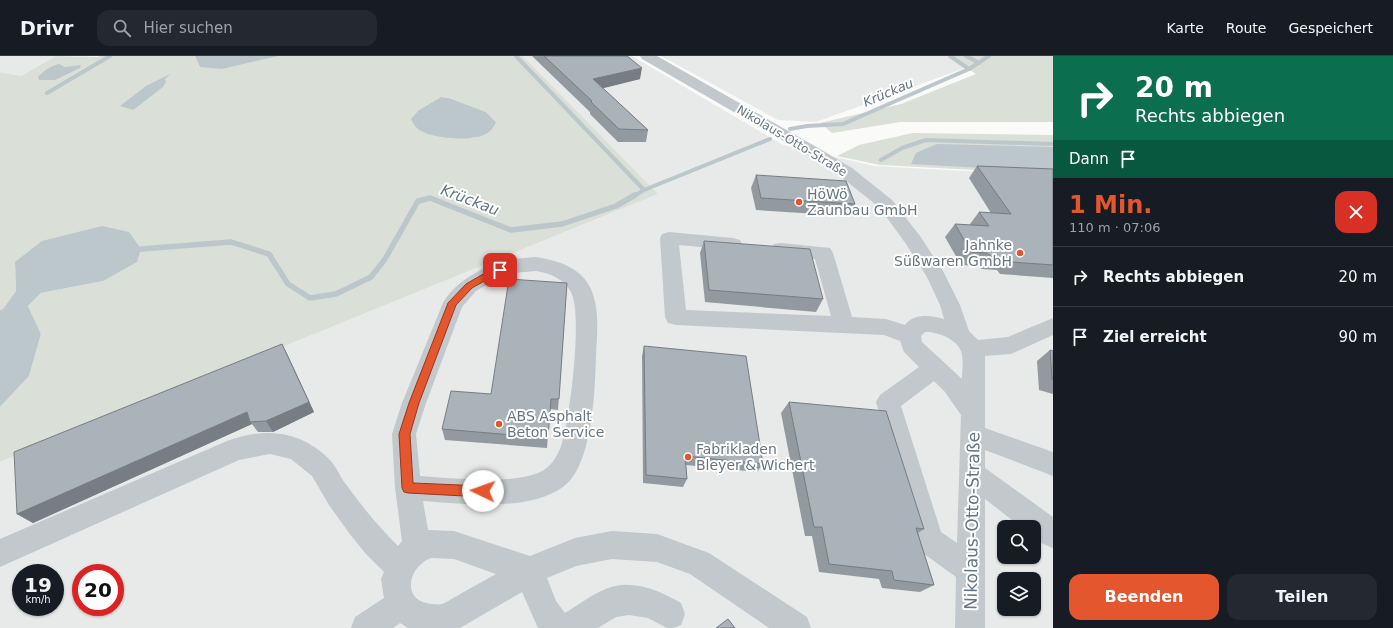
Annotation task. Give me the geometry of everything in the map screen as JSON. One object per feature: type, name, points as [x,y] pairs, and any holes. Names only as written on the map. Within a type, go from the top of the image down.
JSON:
[{"type":"street","name":"Nikolaus-Otto-Straße","points":[[647,56],[846,172],[886,204],[913,240],[936,276],[974,360],[970,628]]},
{"type":"street","points":[[844,326],[823,253],[669,238],[676,317],[844,326],[886,327],[910,336],[915,327],[922,324],[930,324],[946,327],[966,342],[1011,345],[1053,326]]},
{"type":"street","points":[[408,488],[498,492],[524,489],[544,483],[558,474],[569,460],[580,424],[587,320],[581,290],[570,277],[554,267],[536,264],[512,266],[488,275],[469,286],[453,303],[414,403],[404,434],[408,488],[408,558],[396,581],[396,593],[412,618]]},
{"type":"street","name":"Nikolaus-Otto-Straße","points":[[910,336],[912,346],[953,385],[974,424]]},
{"type":"street","points":[[935,368],[888,402],[930,541],[970,570]]},
{"type":"street","points":[[974,424],[1053,464]]},
{"type":"street","points":[[0,553],[236,449],[270,443],[298,449],[321,468],[338,496],[376,544],[408,558]]},
{"type":"street","points":[[973,474],[1053,534]]},
{"type":"street","points":[[408,558],[430,543],[442,542],[530,571]]},
{"type":"street","points":[[366,628],[412,618],[431,623],[444,620],[530,571],[575,552],[612,544],[657,548],[699,563],[796,628]]},
{"type":"street","points":[[530,571],[540,602],[554,625],[561,628]]},
{"type":"street","points":[[569,628],[612,602],[629,600],[654,604],[670,614]]},
{"type":"shaded area","points":[[0,56],[56,56],[21,76],[0,72]]},
{"type":"shaded area","points":[[56,56],[195,56],[200,67],[275,56],[523,56],[658,194],[0,462],[0,407],[29,376],[41,334],[28,306],[41,293],[103,281],[15,262],[16,291],[3,309],[0,310],[0,72],[21,76]],"holes":[[[441,97],[449,98],[486,112],[496,122],[486,134],[473,138],[455,138],[419,110]]]},
{"type":"shaded area","points":[[195,56],[278,56],[222,69],[200,67]]},
{"type":"shaded area","points":[[523,56],[632,56],[783,145],[875,166],[1053,176],[1053,628],[0,628],[0,462],[658,194]]},
{"type":"shaded area","points":[[661,56],[947,56],[965,68],[816,122],[778,120]]},
{"type":"shaded area","points":[[949,56],[1053,56],[1053,122],[900,122],[832,133],[820,123],[901,104],[976,74]]},
{"type":"shaded area","points":[[59,64],[65,67],[81,65],[80,68],[55,80],[39,80],[38,77],[45,71]]},
{"type":"shaded area","points":[[170,74],[165,79],[166,82],[163,87],[133,110],[120,106],[146,86]]},
{"type":"shaded area","points":[[441,97],[449,98],[486,112],[496,122],[491,130],[486,134],[471,138],[439,137],[421,131],[415,126],[411,119],[419,110]]},
{"type":"shaded area","points":[[913,133],[1053,135],[1053,174],[880,165],[837,156],[859,145]]},
{"type":"shaded area","points":[[937,144],[1053,147],[1053,172],[911,164],[916,153]]},
{"type":"shaded area","points":[[102,226],[129,232],[141,249],[137,262],[103,281],[41,293],[28,306],[41,334],[29,376],[0,407],[0,310],[3,309],[16,291],[15,262],[42,241]]},
{"type":"building","points":[[544,56],[627,56],[642,68],[593,79],[648,130],[619,129],[591,102],[592,101]]},
{"type":"building","points":[[977,166],[1053,169],[1053,265],[1011,262],[1008,258],[992,257],[987,253],[971,252],[955,224],[989,226],[979,212],[1011,214]]},
{"type":"building","points":[[756,175],[846,181],[855,204],[761,198]]},
{"type":"building","points":[[704,241],[810,249],[823,299],[709,290]]},
{"type":"building","points":[[509,279],[567,283],[559,399],[551,399],[548,438],[442,429],[451,391],[491,394]]},
{"type":"building","points":[[282,344],[309,402],[266,421],[250,422],[247,412],[17,514],[14,452]]},
{"type":"building","points":[[644,346],[746,356],[763,464],[685,456],[687,479],[646,475]]},
{"type":"building","points":[[1050,350],[1053,351],[1053,379],[1052,379]]},
{"type":"building","points":[[789,402],[886,411],[924,529],[916,528],[934,585],[894,580],[892,571],[829,564],[822,527],[814,527]]},
{"type":"building","points":[[728,619],[735,628],[716,628]]},
{"type":"waterway","points":[[47,93],[110,56]]},
{"type":"waterway","points":[[516,56],[644,190]]},
{"type":"waterway","points":[[950,56],[969,69]]},
{"type":"waterway","points":[[966,56],[979,63]]},
{"type":"waterway","name":"Krückau","points":[[979,63],[989,56]]},
{"type":"waterway","name":"Krückau","points":[[969,69],[979,63]]},
{"type":"waterway","name":"Krückau","points":[[790,129],[807,126],[843,124],[969,69]]},
{"type":"waterway","name":"Krückau","points":[[644,190],[770,139]]},
{"type":"waterway","points":[[881,160],[902,148],[926,140],[1053,144]]},
{"type":"waterway","name":"Krückau","points":[[634,196],[644,190]]},
{"type":"waterway","name":"Krückau","points":[[141,249],[231,242],[269,254],[288,284],[310,298],[336,294],[371,277],[385,259],[418,201],[430,198],[511,230],[562,224],[616,206],[635,195]]},
{"type":"place","name":"HöWö Zaunbau GmbH","points":[[799,202]]},
{"type":"place","name":"Jahnke Süßwaren GmbH","points":[[1020,253]]},
{"type":"place","name":"ABS Asphalt Beton Service","points":[[499,424]]},
{"type":"place","name":"Fabrikladen Bleyer & Wichert","points":[[688,457]]},
{"type":"route","points":[[483,491],[408,488],[404,434],[414,403],[453,303],[469,286],[500,270]]}]
